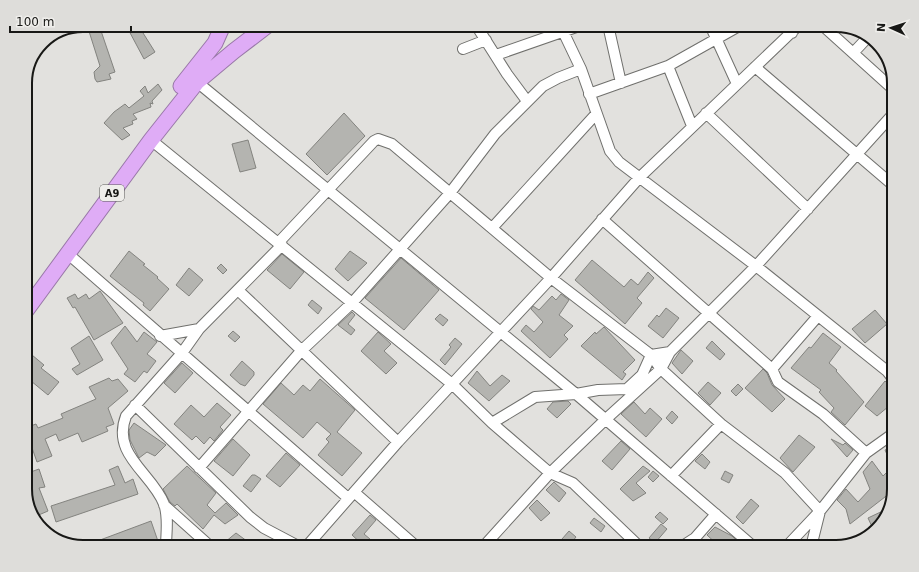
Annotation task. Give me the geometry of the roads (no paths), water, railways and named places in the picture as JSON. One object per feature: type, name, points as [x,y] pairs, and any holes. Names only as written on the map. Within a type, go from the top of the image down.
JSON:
[{"type":"highway","name":"A9","points":[[32,285],[143,134],[208,54],[220,32]]},
{"type":"highway","name":"A9","points":[[32,302],[151,140],[197,82],[259,32]]},
{"type":"street","points":[[481,32],[507,74],[527,101]]},
{"type":"street","points":[[496,55],[551,32]]},
{"type":"street","points":[[563,32],[581,69],[610,151],[619,162],[756,266],[887,371]]},
{"type":"street","points":[[610,32],[621,83]]},
{"type":"street","points":[[713,32],[737,84]]},
{"type":"street","points":[[589,94],[668,66],[729,32]]},
{"type":"street","points":[[830,32],[887,83]]},
{"type":"street","points":[[312,540],[398,442],[551,278],[639,178],[692,126],[792,34]]},
{"type":"street","points":[[462,49],[486,40]]},
{"type":"street","points":[[854,52],[865,41]]},
{"type":"street","points":[[668,66],[692,126]]},
{"type":"street","points":[[755,67],[887,180]]},
{"type":"street","points":[[199,468],[301,351],[352,303],[450,193],[495,134],[527,101],[549,82],[581,69]]},
{"type":"street","points":[[197,82],[606,419],[746,540]]},
{"type":"street","points":[[706,113],[808,209]]},
{"type":"street","points":[[492,227],[596,114]]},
{"type":"street","points":[[489,540],[550,473],[661,369],[670,352],[756,266],[887,120]]},
{"type":"street","points":[[166,540],[166,517],[164,505],[160,496],[132,461],[123,440],[122,425],[126,416],[182,353],[199,329],[238,290],[327,189],[374,141],[378,139],[392,144],[551,278],[651,355],[661,369],[721,424],[786,473],[820,511]]},
{"type":"street","points":[[151,140],[452,384],[492,423],[550,473],[573,482],[633,540]]},
{"type":"street","points":[[602,219],[772,369],[778,382],[823,414],[866,453]]},
{"type":"street","points":[[67,254],[160,336],[351,495],[408,540]]},
{"type":"street","points":[[238,290],[398,442]]},
{"type":"street","points":[[772,369],[818,316]]},
{"type":"street","points":[[160,336],[199,329]]},
{"type":"street","points":[[651,355],[670,352]]},
{"type":"street","points":[[492,423],[535,397],[576,394],[598,390],[627,389],[642,375],[651,355]]},
{"type":"street","points":[[135,405],[199,468],[264,528],[287,540]]},
{"type":"street","points":[[671,476],[721,424]]},
{"type":"street","points":[[793,540],[820,511],[866,453],[887,438]]},
{"type":"street","points":[[164,505],[203,540]]},
{"type":"street","points":[[813,540],[820,511]]},
{"type":"street","points":[[692,540],[716,514]]}]
